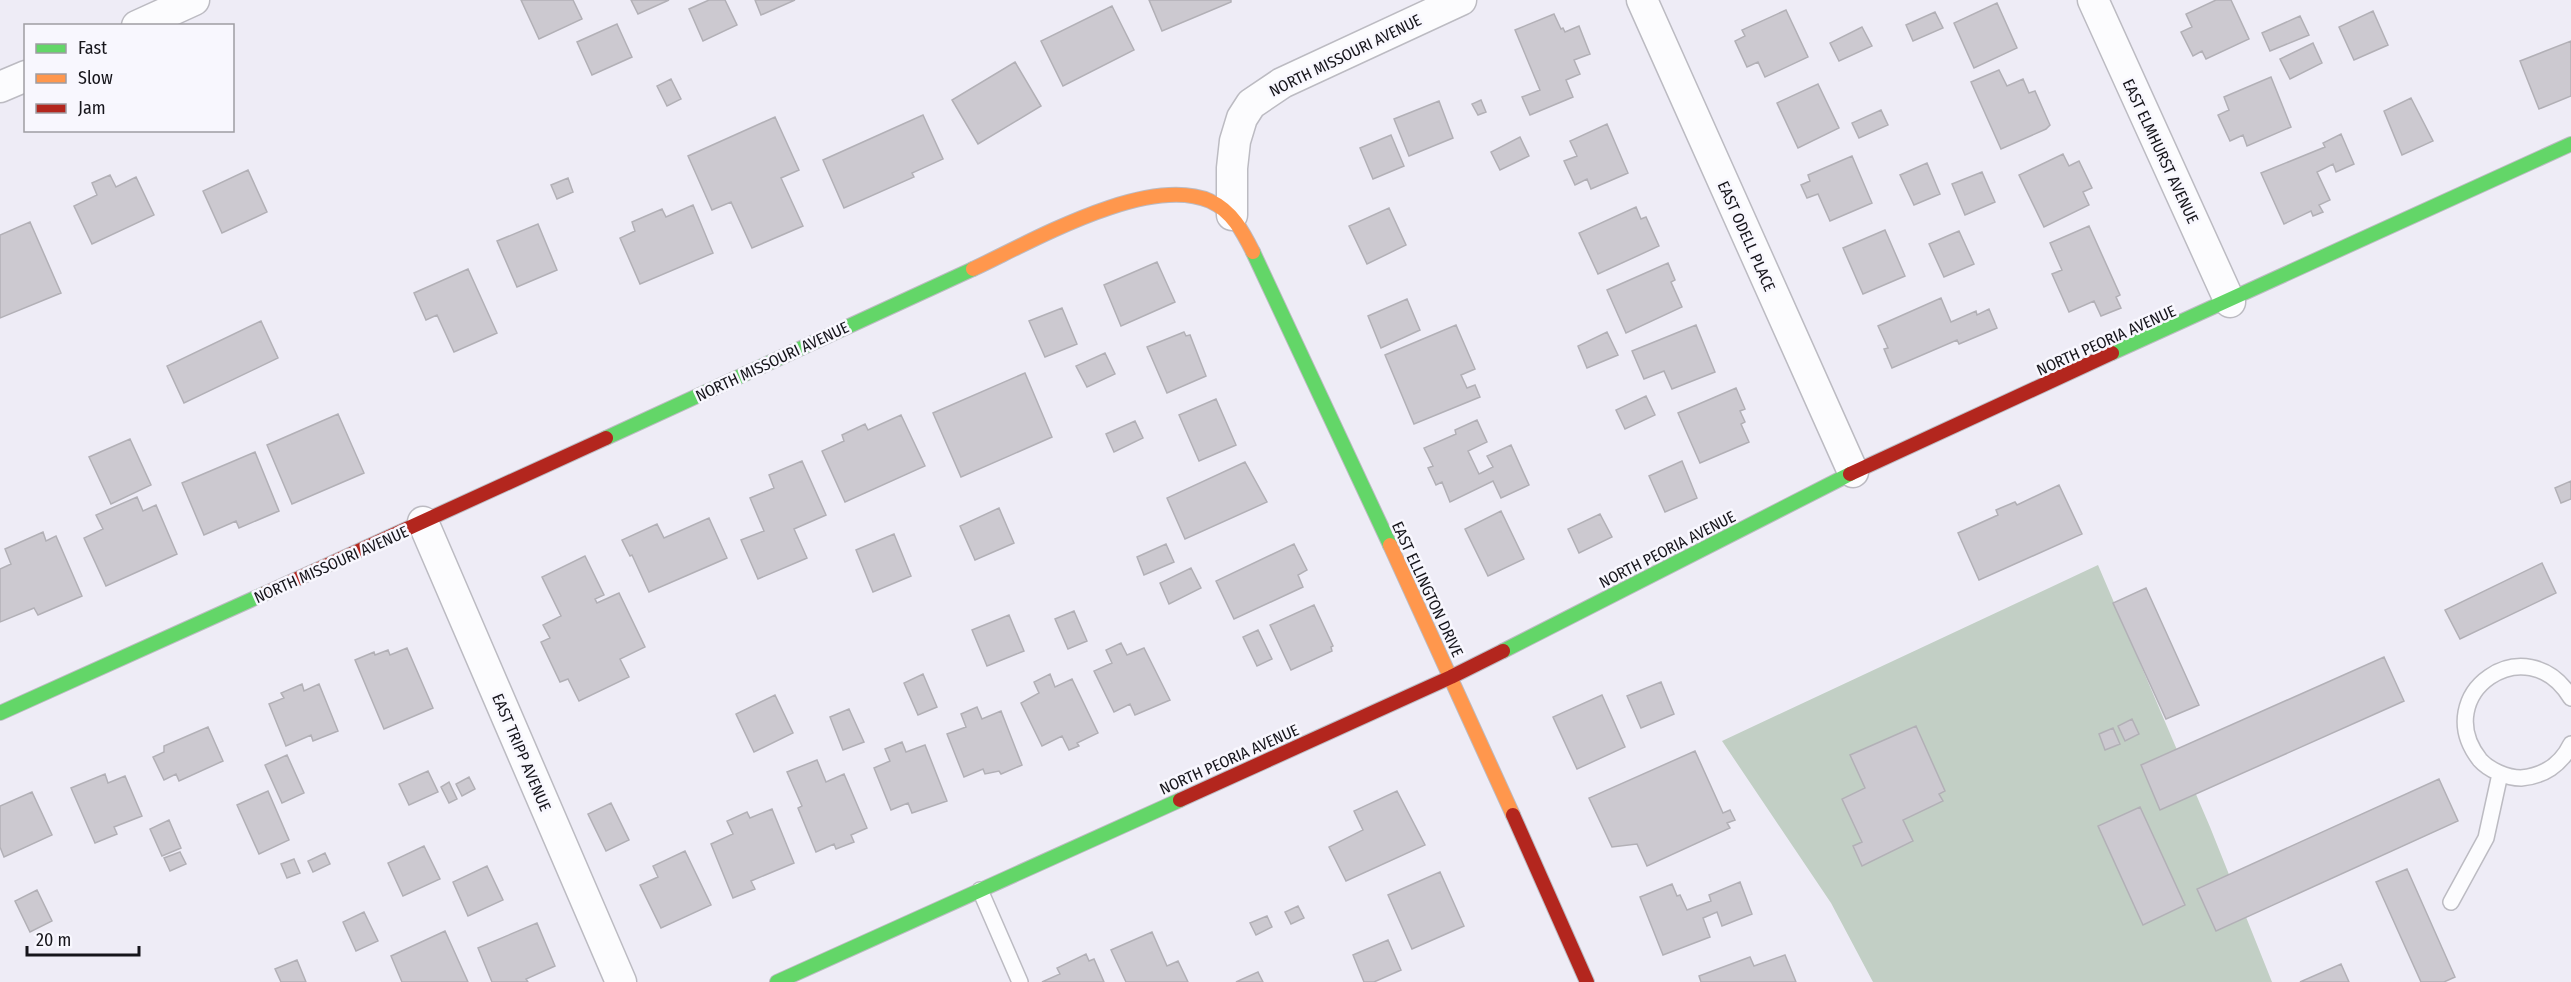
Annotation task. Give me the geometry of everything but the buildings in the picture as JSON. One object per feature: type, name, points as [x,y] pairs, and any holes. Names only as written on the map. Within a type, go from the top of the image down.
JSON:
[{"type":"street","points":[[141,24],[194,0]]},
{"type":"street","name":"NORTH MISSOURI AVENUE","points":[[0,713],[423,522],[1098,212],[1152,195],[1171,193],[1198,197],[1232,215],[1232,168],[1235,141],[1242,118],[1251,104],[1282,83],[1461,0]]},
{"type":"street","name":"EAST ODELL PLACE","points":[[1642,0],[1853,472]]},
{"type":"street","name":"EAST ELMHURST AVENUE","points":[[2092,0],[2230,302]]},
{"type":"street","points":[[0,87],[24,77]]},
{"type":"street","name":"NORTH PEORIA AVENUE","points":[[777,982],[1451,677],[1853,472],[2230,302],[2571,144]]},
{"type":"street","name":"EAST ELLINGTON DRIVE","points":[[1232,215],[1244,232],[1451,677],[1587,982]]},
{"type":"street","name":"EAST TRIPP AVENUE","points":[[423,522],[621,982]]},
{"type":"lane","points":[[2571,698],[2563,685],[2549,674],[2532,667],[2514,666],[2496,671],[2481,682],[2471,697],[2465,714],[2465,733],[2472,749],[2484,764],[2500,774],[2518,778],[2536,776],[2553,768],[2566,755],[2571,744]]},
{"type":"lane","points":[[2451,902],[2486,838],[2500,774]]},
{"type":"lane","points":[[980,890],[1020,982]]},
{"type":"shaded area","points":[[2098,565],[2210,827],[2272,982],[1873,982],[1831,903],[1722,741]]},
{"type":"traffic: fast","points":[[2112,353],[2571,144]]},
{"type":"traffic: fast","points":[[1253,252],[1390,545]]},
{"type":"traffic: fast","points":[[606,438],[973,269]]},
{"type":"traffic: fast","points":[[1503,651],[1850,474]]},
{"type":"traffic: fast","points":[[0,713],[264,594]]},
{"type":"traffic: fast","points":[[777,982],[1180,800]]},
{"type":"traffic: slow","points":[[973,269],[1057,228],[1123,204],[1155,196],[1184,195],[1218,205],[1231,216],[1253,252]]},
{"type":"traffic: slow","points":[[1390,545],[1513,815]]},
{"type":"traffic: jam","points":[[1850,474],[2112,353]]},
{"type":"traffic: jam","points":[[264,594],[606,438]]},
{"type":"traffic: jam","points":[[1180,800],[1451,677],[1503,651]]},
{"type":"traffic: jam","points":[[1513,815],[1587,982]]}]
